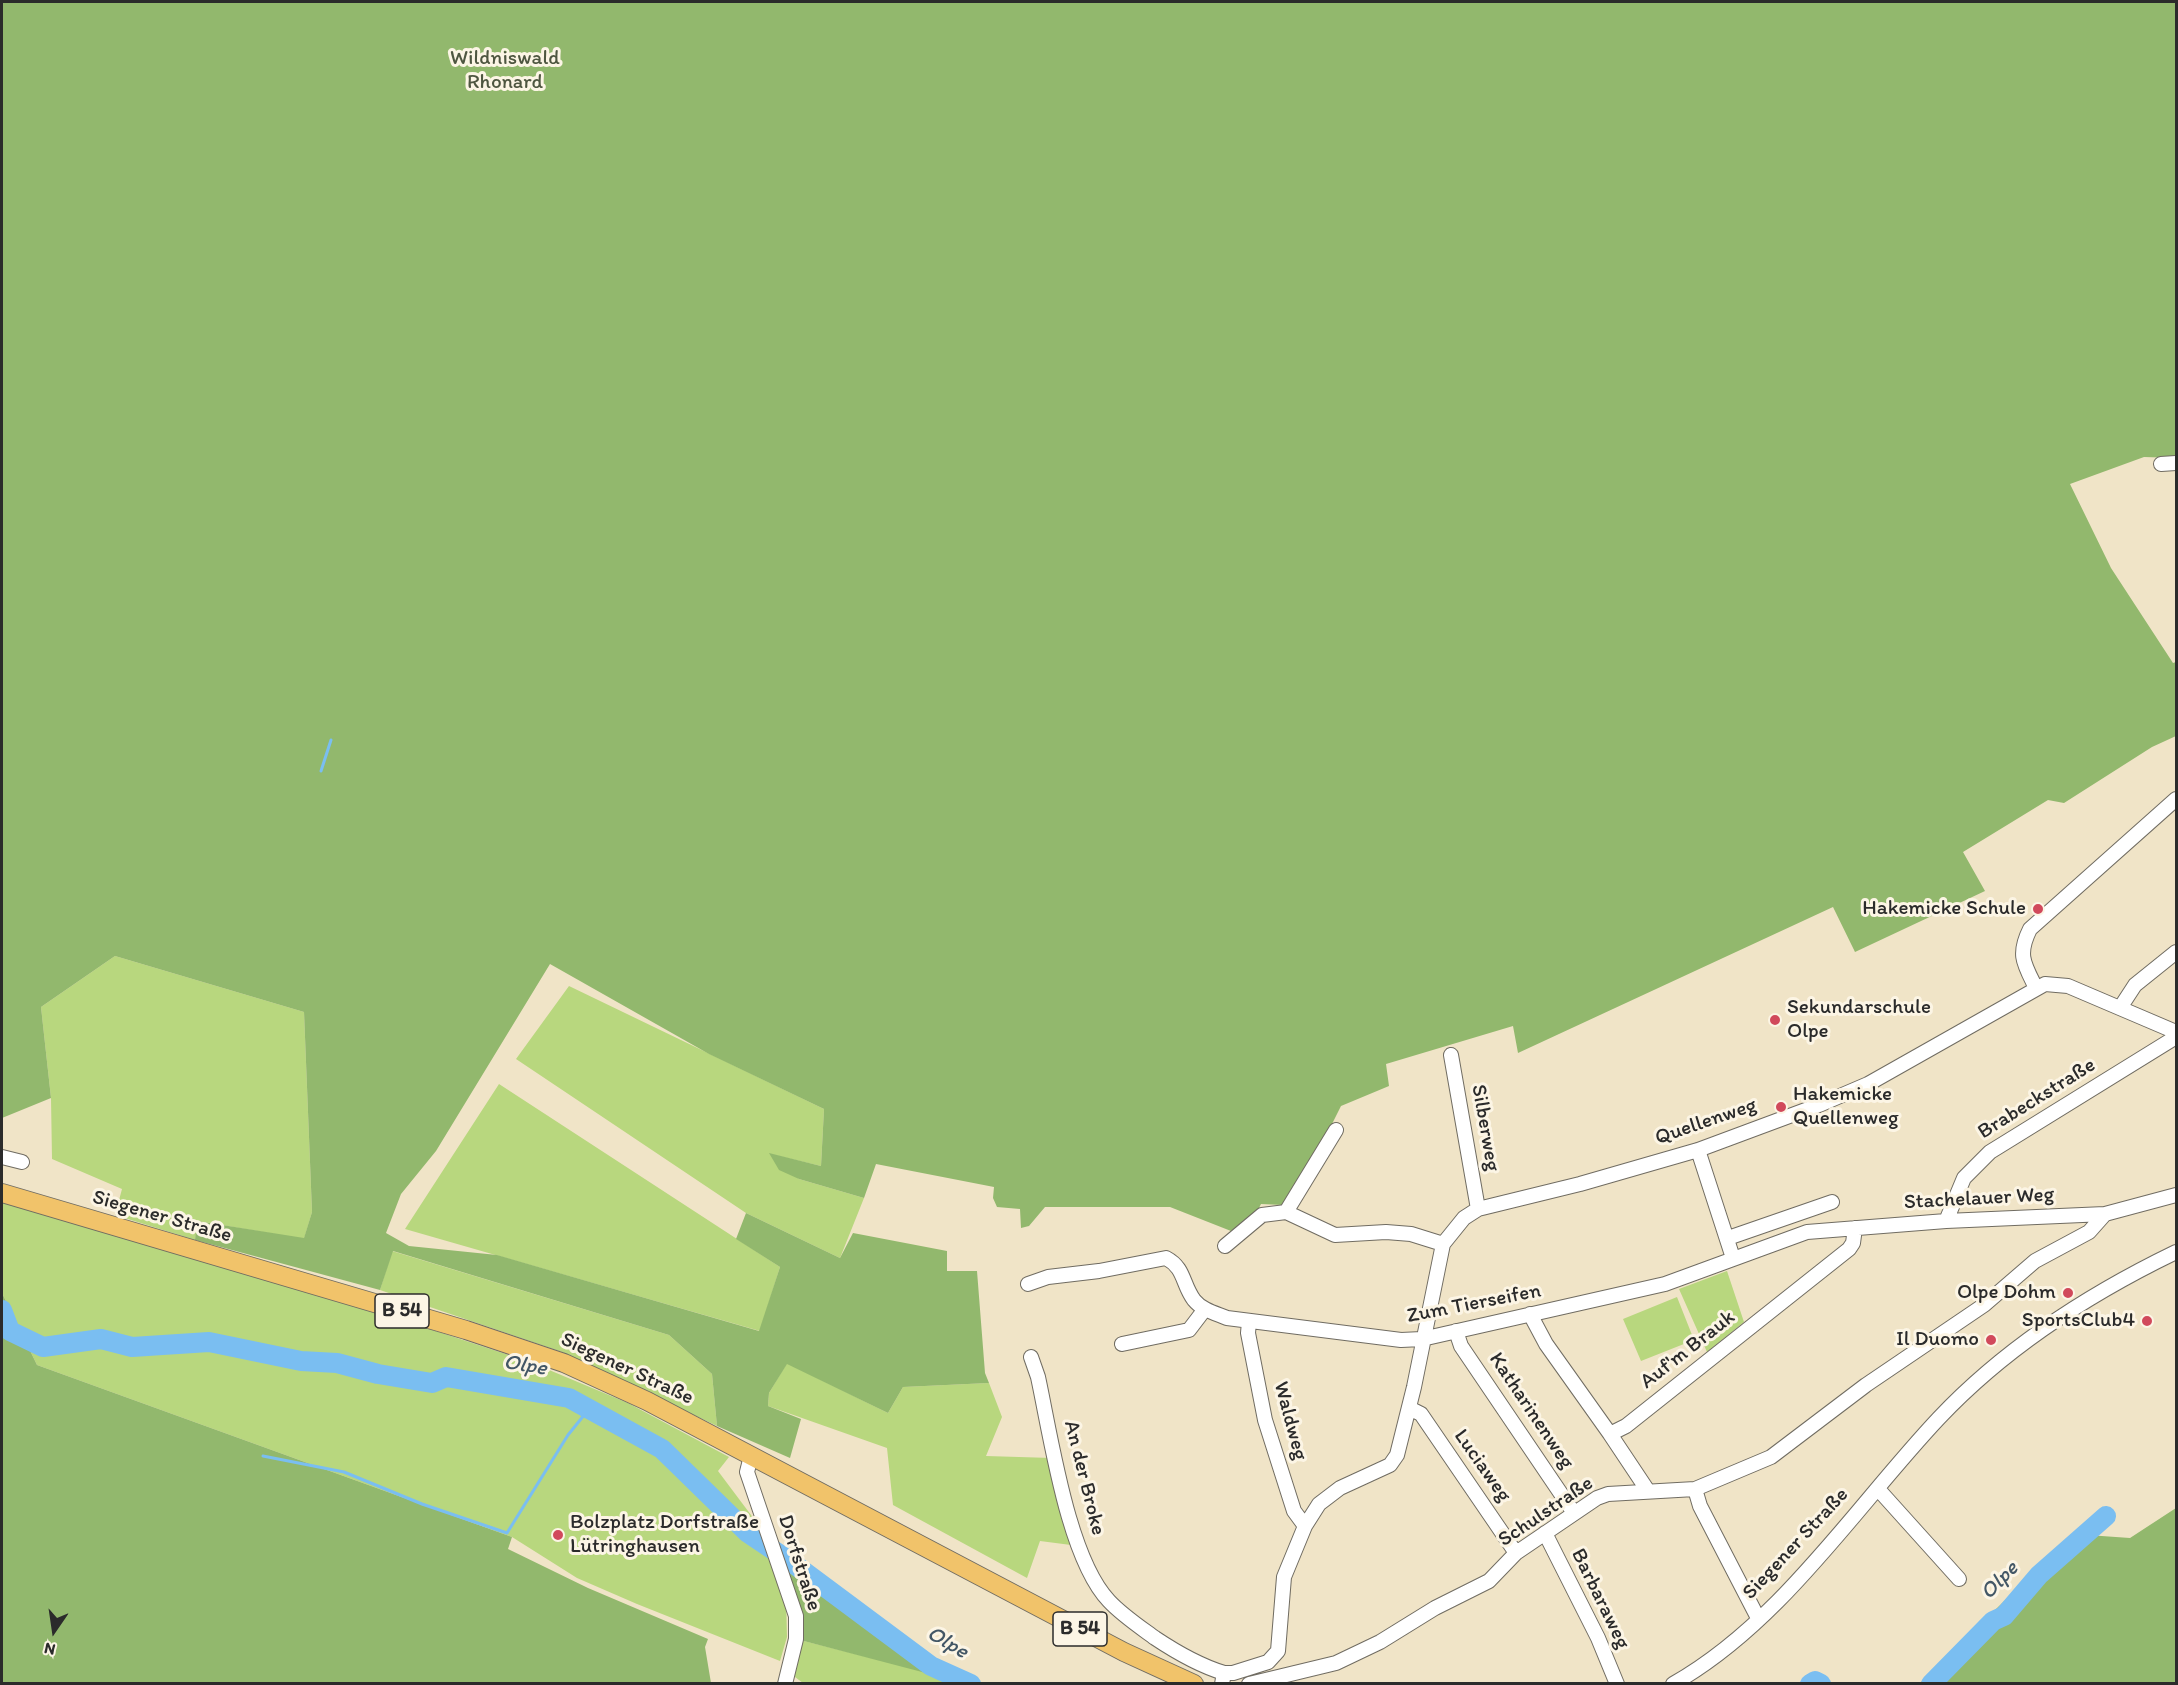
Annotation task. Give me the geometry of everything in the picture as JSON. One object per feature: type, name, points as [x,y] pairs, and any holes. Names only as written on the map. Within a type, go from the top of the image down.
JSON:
[{"type":"main road","name":"Siegener Straße","points":[[2,1193],[527,1349],[592,1375],[1124,1652],[1194,1683]]},
{"type":"street","points":[[2161,464],[2176,463]]},
{"type":"street","points":[[2036,988],[2023,962],[2022,944],[2030,929],[2176,799]]},
{"type":"street","points":[[2120,1008],[2135,985],[2176,952]]},
{"type":"street","name":"Quellenweg","points":[[1443,1244],[1464,1218],[1478,1209],[1580,1184],[1698,1149],[1868,1084],[2036,988],[2051,983],[2068,986],[2176,1032]]},
{"type":"street","name":"Brabeckstraße","points":[[1946,1221],[1964,1178],[1990,1152],[2176,1036]]},
{"type":"street","name":"Silberweg","points":[[1451,1055],[1478,1209]]},
{"type":"street","points":[[1286,1212],[1335,1130]]},
{"type":"street","points":[[1698,1149],[1733,1258]]},
{"type":"street","points":[[2,1157],[22,1162]]},
{"type":"street","name":"Stachelauer Weg","points":[[1807,1233],[1946,1221],[2105,1214],[2176,1196]]},
{"type":"street","points":[[1728,1238],[1832,1202]]},
{"type":"street","points":[[1223,1678],[1268,1662],[1278,1651],[1284,1577],[1305,1526],[1319,1504],[1340,1488],[1390,1465],[1397,1455],[1443,1244],[1412,1234],[1386,1232],[1335,1235],[1286,1212],[1262,1215],[1226,1246]]},
{"type":"street","name":"Schulstraße","points":[[1249,1683],[1336,1663],[1380,1642],[1435,1608],[1489,1581],[1516,1553],[1574,1513],[1608,1494],[1695,1489],[1771,1458],[1866,1385],[1984,1305],[2035,1261],[2089,1232],[2105,1214]]},
{"type":"street","name":"Auf'm Brauk","points":[[1610,1434],[1626,1426],[1849,1248],[1853,1243],[1855,1228]]},
{"type":"street","name":"Zum Tierseifen","points":[[1204,1309],[1249,1322],[1401,1340],[1422,1339],[1665,1284],[1807,1233]]},
{"type":"street","name":"Siegener Straße","points":[[1672,1683],[1723,1648],[1758,1618],[1878,1489],[1938,1419],[1968,1389],[2027,1340],[2077,1305],[2176,1252]]},
{"type":"street","points":[[1028,1284],[1048,1278],[1166,1258],[1176,1263],[1194,1300],[1204,1309],[1189,1330],[1122,1344]]},
{"type":"street","points":[[1530,1314],[1546,1344],[1648,1491]]},
{"type":"street","name":"Waldweg","points":[[1249,1322],[1248,1333],[1265,1420],[1294,1512],[1305,1526]]},
{"type":"street","name":"Katharinenweg","points":[[1456,1331],[1461,1346],[1574,1513]]},
{"type":"street","name":"An der Broke","points":[[1030,1357],[1038,1377],[1077,1544],[1093,1576],[1108,1600],[1142,1628],[1166,1645],[1223,1678]]},
{"type":"street","name":"Luciaweg","points":[[1409,1408],[1421,1414],[1516,1553]]},
{"type":"street","name":"Dorfstraße","points":[[751,1456],[747,1472],[793,1603],[797,1628],[785,1683]]},
{"type":"street","points":[[1695,1489],[1700,1506],[1758,1618]]},
{"type":"street","points":[[1878,1489],[1959,1579]]},
{"type":"street","name":"Barbaraweg","points":[[1545,1533],[1598,1638],[1617,1683]]},
{"type":"green space","name":"Wildniswald Rhonard","points":[[2,2],[2176,2],[2176,458],[2144,457],[2070,484],[2111,568],[2173,663],[2176,662],[2176,736],[2152,747],[2064,803],[2048,800],[1963,852],[1985,891],[1855,952],[1833,907],[1518,1053],[1513,1026],[1386,1064],[1389,1086],[1341,1106],[1327,1134],[1283,1205],[1261,1204],[1257,1212],[1231,1231],[1170,1207],[1045,1207],[1029,1226],[1021,1228],[1020,1209],[997,1207],[993,1198],[994,1187],[876,1164],[864,1198],[799,1179],[779,1170],[769,1153],[821,1166],[824,1109],[709,1054],[550,964],[436,1151],[401,1194],[386,1233],[409,1246],[497,1255],[759,1331],[780,1267],[736,1239],[746,1213],[840,1258],[853,1233],[947,1251],[947,1271],[977,1271],[985,1373],[989,1383],[903,1387],[888,1413],[787,1364],[769,1393],[768,1406],[801,1419],[790,1458],[717,1426],[712,1374],[669,1335],[393,1251],[380,1290],[195,1240],[197,1221],[304,1238],[312,1212],[304,1012],[115,956],[41,1007],[51,1098],[2,1118]]},
{"type":"green space","points":[[115,956],[304,1012],[312,1212],[304,1239],[198,1221],[195,1240],[115,1215],[122,1189],[52,1159],[51,1098],[41,1007]]},
{"type":"green space","points":[[569,986],[824,1109],[821,1166],[770,1154],[799,1179],[864,1198],[840,1258],[746,1213],[516,1059]]},
{"type":"green space","points":[[499,1084],[780,1267],[760,1331],[405,1229]]},
{"type":"green space","points":[[2,1200],[384,1314],[530,1362],[628,1403],[729,1457],[718,1471],[760,1527],[786,1596],[787,1637],[780,1661],[577,1578],[512,1537],[37,1365],[2,1293]]},
{"type":"green space","points":[[392,1251],[669,1335],[712,1374],[717,1426],[562,1352],[380,1290]]},
{"type":"green space","points":[[1727,1271],[1744,1322],[1707,1352],[1679,1289]]},
{"type":"green space","points":[[2,1293],[37,1365],[512,1537],[508,1549],[588,1588],[708,1639],[705,1647],[711,1683],[2,1683]]},
{"type":"green space","points":[[1677,1297],[1694,1340],[1641,1361],[1623,1319]]},
{"type":"green space","points":[[787,1363],[888,1413],[903,1387],[989,1383],[1002,1417],[986,1456],[1052,1458],[1071,1545],[1040,1541],[1027,1578],[893,1505],[887,1448],[768,1406],[769,1393]]},
{"type":"green space","points":[[2176,1508],[2176,1683],[1920,1683],[2073,1534],[2130,1538]]},
{"type":"green space","points":[[783,1561],[929,1666],[964,1683],[800,1640],[796,1593]]},
{"type":"green space","points":[[800,1640],[927,1672],[957,1683],[803,1683],[791,1674]]},
{"type":"waterway","points":[[321,771],[331,740]]},
{"type":"waterway","name":"Olpe","points":[[2,1310],[10,1331],[43,1347],[101,1339],[132,1347],[209,1342],[301,1361],[337,1363],[378,1374],[432,1383],[446,1377],[569,1398],[662,1449],[748,1533],[794,1564],[931,1666],[971,1684]]},
{"type":"waterway","points":[[263,1456],[344,1472],[422,1504],[507,1533],[568,1435],[589,1409]]},
{"type":"waterway","name":"Olpe","points":[[1931,1684],[1993,1621],[2004,1616],[2039,1575],[2106,1516]]},
{"type":"waterway","name":"Olpe","points":[[1810,1684],[1815,1681],[1821,1684]]},
{"type":"place","name":"Hakemicke Schule","points":[[2038,909]]},
{"type":"place","name":"Sekundarschule Olpe","points":[[1775,1020]]},
{"type":"place","name":"Hakemicke Quellenweg","points":[[1781,1107]]},
{"type":"place","name":"Olpe Dohm","points":[[2068,1293]]},
{"type":"place","name":"SportsClub4","points":[[2147,1321]]},
{"type":"place","name":"Il Duomo","points":[[1991,1340]]},
{"type":"place","name":"Bolzplatz Dorfstraße Lütringhausen","points":[[558,1535]]}]
